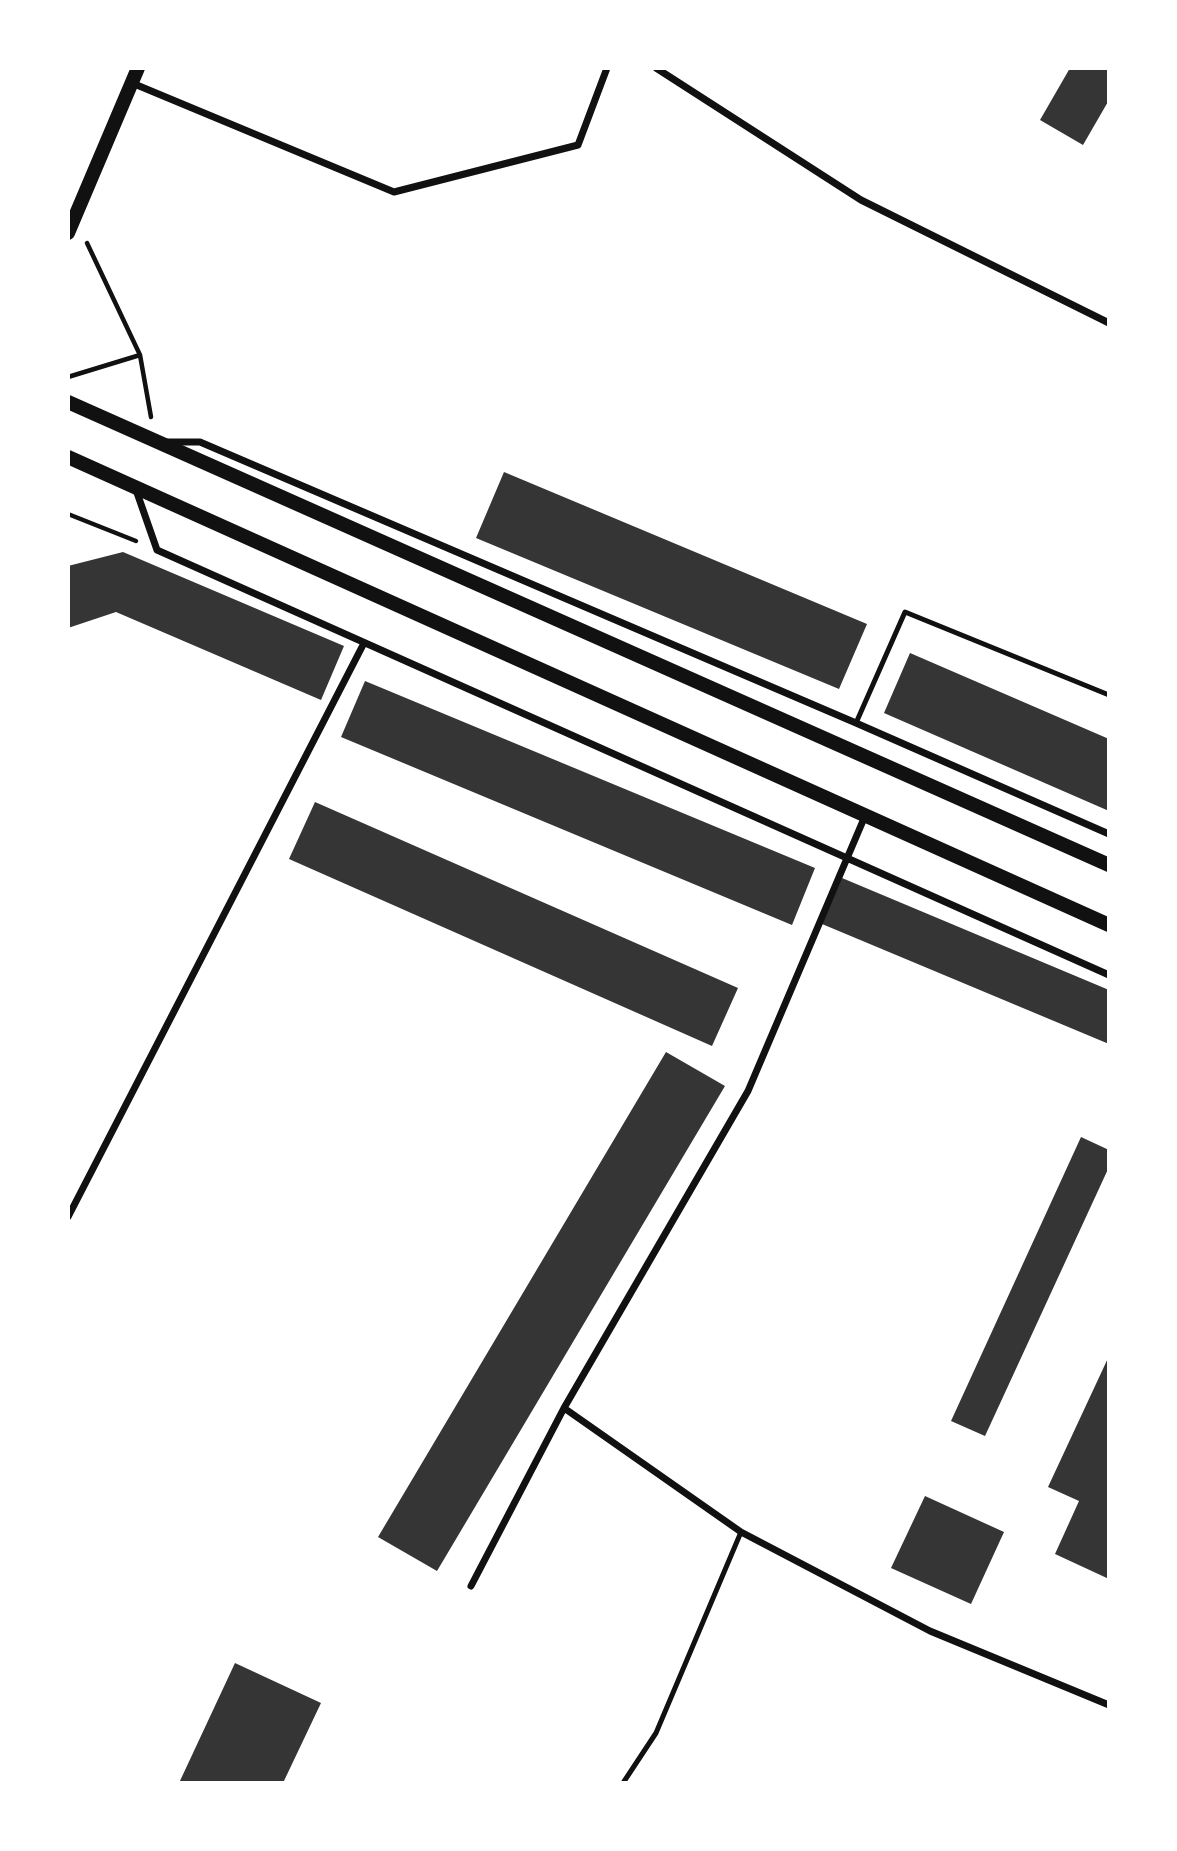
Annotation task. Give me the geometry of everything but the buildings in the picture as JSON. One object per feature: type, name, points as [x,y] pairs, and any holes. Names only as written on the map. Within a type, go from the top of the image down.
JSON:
[{"type":"main road","points":[[68,233],[138,68]]},
{"type":"main road","points":[[68,402],[1109,865]]},
{"type":"main road","points":[[68,457],[1109,925]]},
{"type":"street","points":[[132,83],[394,192],[578,145],[607,68]]},
{"type":"street","points":[[656,68],[861,200],[1109,323]]},
{"type":"street","points":[[156,441],[200,442],[1109,834]]},
{"type":"street","points":[[135,487],[157,550],[1109,975]]},
{"type":"street","points":[[68,1217],[364,643]]},
{"type":"street","points":[[471,1586],[564,1408],[748,1091],[865,815]]},
{"type":"street","points":[[564,1408],[741,1532],[930,1631],[1109,1705]]},
{"type":"lane","points":[[856,723],[905,612],[1109,695]]},
{"type":"lane","points":[[623,1783],[656,1733],[741,1532]]},
{"type":"path","points":[[75,218],[140,355],[156,441]]},
{"type":"path","points":[[68,377],[140,355]]},
{"type":"path","points":[[68,514],[157,550]]}]
